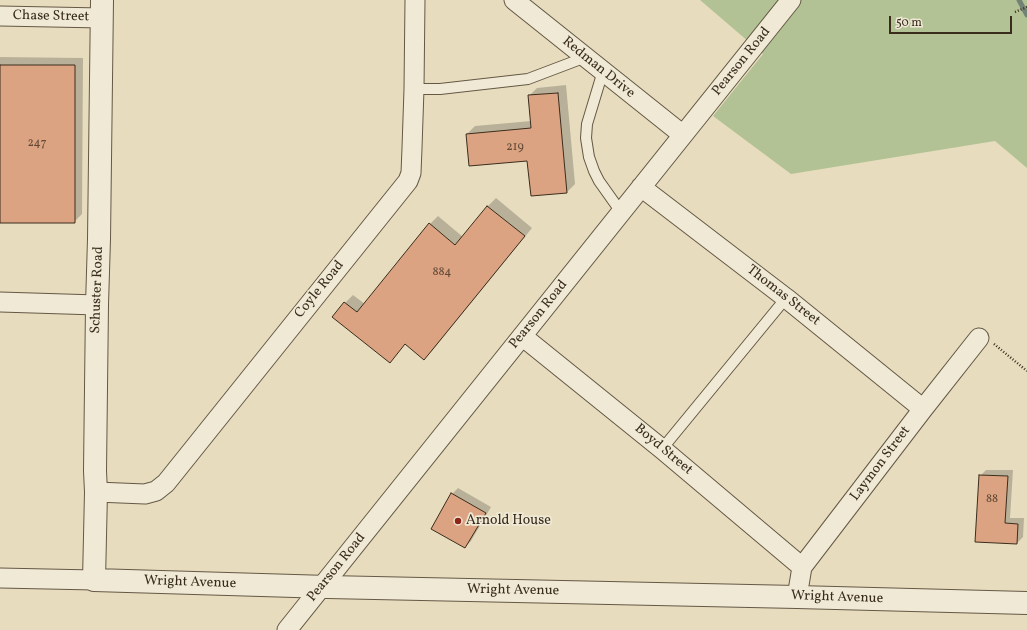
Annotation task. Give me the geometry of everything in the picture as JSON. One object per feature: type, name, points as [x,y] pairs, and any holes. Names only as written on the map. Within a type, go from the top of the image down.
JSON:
[{"type":"street","name":"Coyle Road","points":[[96,492],[145,494],[156,491],[166,483],[408,181],[411,173],[415,0]]},
{"type":"street","name":"Redman Drive","points":[[514,0],[683,135]]},
{"type":"street","name":"Pearson Road","points":[[287,630],[791,0]]},
{"type":"street","name":"Chase Street","points":[[0,16],[102,9]]},
{"type":"street","name":"Schuster Road","points":[[94,580],[102,9]]},
{"type":"street","name":"Thomas Street","points":[[642,187],[786,298],[922,409]]},
{"type":"street","points":[[0,302],[97,305]]},
{"type":"street","name":"Boyd Street","points":[[522,336],[662,449],[802,567]]},
{"type":"street","name":"Laymon Street","points":[[797,596],[802,567],[922,409],[979,338]]},
{"type":"street","name":"Wright Avenue","points":[[0,578],[321,587],[797,596],[1027,603]]},
{"type":"lane","points":[[414,89],[440,90],[528,79],[586,57]]},
{"type":"lane","points":[[603,71],[588,124],[586,138],[589,157],[594,170],[599,180],[621,212]]},
{"type":"lane","points":[[662,449],[786,298]]},
{"type":"path","points":[[1016,12],[1027,7]]},
{"type":"path","points":[[979,338],[994,344],[1027,371]]},
{"type":"green space","points":[[700,0],[1027,0],[1027,168],[995,141],[791,174],[713,116],[763,54]]},
{"type":"building","points":[[0,65],[75,65],[75,223],[0,223]]},
{"type":"building","points":[[558,93],[567,193],[531,196],[527,161],[469,166],[466,134],[531,128],[528,95]]},
{"type":"building","points":[[487,206],[525,236],[424,360],[405,344],[390,363],[332,317],[344,302],[357,312],[429,223],[455,245]]},
{"type":"building","points":[[979,475],[1008,476],[1005,523],[1018,524],[1017,544],[975,542]]},
{"type":"building","name":"Arnold House","points":[[451,493],[486,513],[465,548],[431,529]]},
{"type":"waterway","points":[[1019,0],[1027,15]]},
{"type":"place","name":"Arnold House","points":[[458,521]]}]
